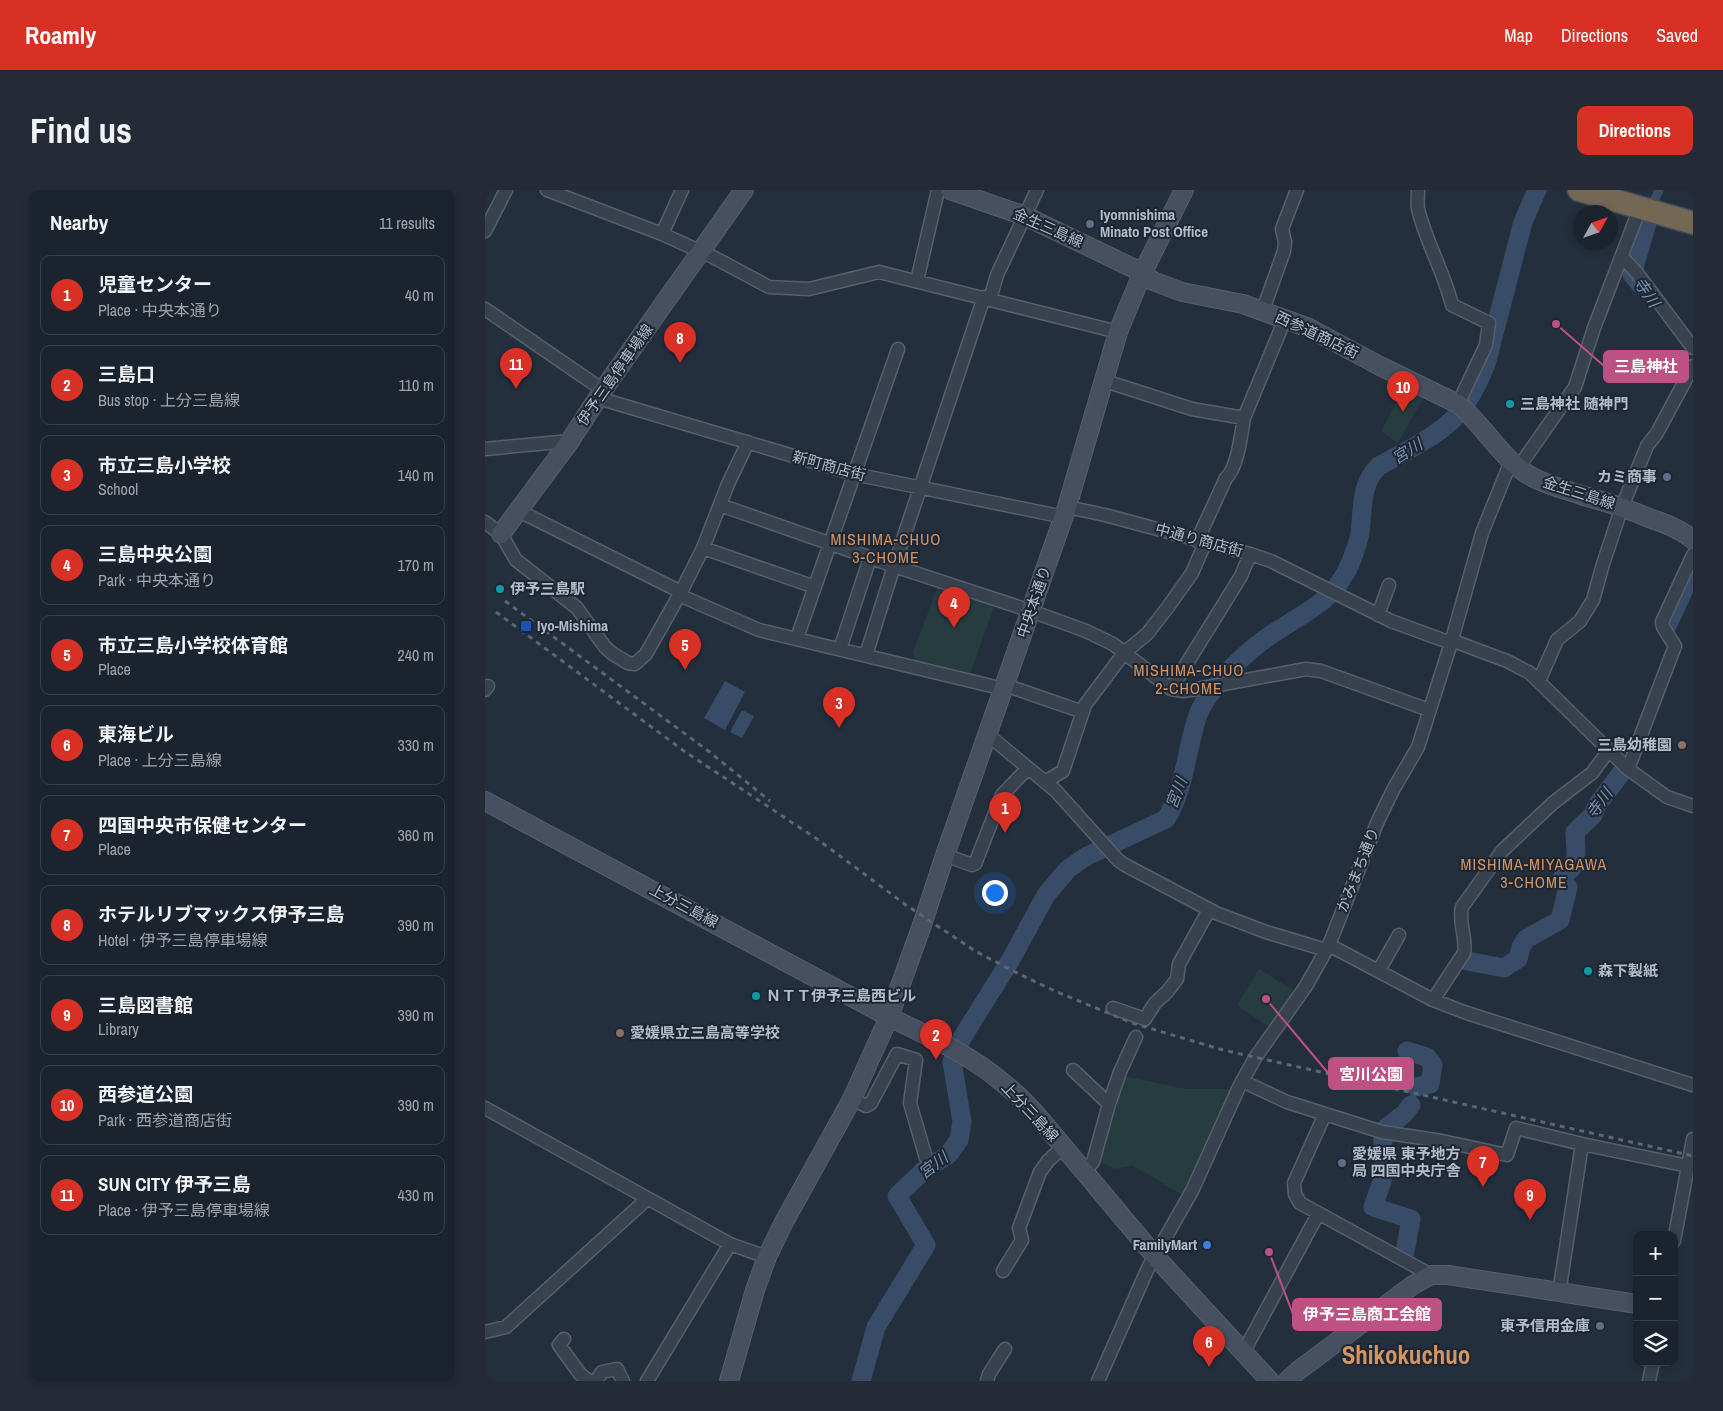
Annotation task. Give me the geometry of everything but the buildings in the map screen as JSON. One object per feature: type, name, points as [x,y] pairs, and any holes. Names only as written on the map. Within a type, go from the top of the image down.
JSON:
[{"type":"highway","points":[[1579,190],[1693,223]]},
{"type":"main road","name":"伊予三島停車場線","points":[[501,534],[570,441],[744,190]]},
{"type":"main road","name":"金生三島線","points":[[950,190],[1025,216],[1142,274]]},
{"type":"main road","name":"中央本通り","points":[[729,1381],[755,1290],[767,1257],[784,1222],[852,1099],[889,1017],[1065,512],[1118,332],[1142,274],[1184,190]]},
{"type":"main road","name":"西参道商店街","points":[[1142,274],[1153,281],[1182,292],[1263,310],[1309,328],[1463,408]]},
{"type":"main road","name":"金生三島線","points":[[1463,408],[1515,465],[1548,485],[1622,508],[1668,525],[1693,540]]},
{"type":"main road","name":"上分三島線","points":[[485,801],[889,1017],[952,1048],[1001,1081],[1022,1099],[1154,1255],[1243,1354],[1270,1381]]},
{"type":"main road","points":[[1287,1381],[1413,1285],[1431,1275],[1448,1275],[1633,1303]]},
{"type":"street","points":[[485,230],[506,190]]},
{"type":"street","points":[[547,190],[662,234],[713,257],[759,283],[773,288],[809,289],[879,272],[1118,332]]},
{"type":"street","points":[[662,234],[682,190]]},
{"type":"street","points":[[917,281],[938,190]]},
{"type":"street","points":[[866,655],[894,566],[987,298],[1037,190]]},
{"type":"street","points":[[1263,310],[1283,251],[1285,242],[1282,229],[1297,190]]},
{"type":"street","points":[[1418,190],[1417,208],[1449,292],[1452,305],[1489,323],[1486,345],[1463,408]]},
{"type":"street","name":"かみまち通り","points":[[1097,1381],[1154,1255],[1192,1191],[1242,1081],[1255,1058],[1306,986],[1327,947],[1377,823],[1393,790],[1418,747],[1482,533],[1515,465],[1575,387],[1594,328],[1630,265],[1640,208]]},
{"type":"street","points":[[1630,265],[1693,348]]},
{"type":"street","name":"新町商店街","points":[[485,309],[601,394],[854,474],[921,488],[1065,512]]},
{"type":"street","points":[[1045,782],[1063,771],[1085,705],[1124,653],[1147,634],[1191,573],[1226,478],[1230,474],[1244,418],[1285,319]]},
{"type":"street","points":[[797,638],[898,349]]},
{"type":"street","points":[[1539,681],[1557,640],[1579,620],[1593,600],[1622,508],[1647,446],[1657,433],[1693,366]]},
{"type":"street","points":[[1105,381],[1192,409],[1244,418]]},
{"type":"street","points":[[485,449],[570,441]]},
{"type":"street","points":[[485,522],[501,534],[516,560],[577,608],[605,647],[628,663],[635,664],[646,654],[680,594],[703,548],[728,484],[748,442]]},
{"type":"street","points":[[720,505],[1086,631],[1113,644],[1171,689],[1183,691],[1197,689],[1306,669],[1321,671],[1429,710]]},
{"type":"street","points":[[519,511],[680,594],[759,630],[1005,687],[1083,712]]},
{"type":"street","name":"中通り商店街","points":[[1065,512],[1105,515],[1271,561],[1391,621],[1507,661],[1539,681],[1628,769],[1667,797],[1693,806]]},
{"type":"street","points":[[703,548],[815,587]]},
{"type":"street","points":[[1171,689],[1241,576],[1250,554]]},
{"type":"street","points":[[1628,769],[1675,646],[1663,627],[1662,622],[1693,555]]},
{"type":"street","points":[[840,649],[870,558]]},
{"type":"street","points":[[1378,614],[1389,585]]},
{"type":"street","points":[[987,734],[1045,782],[1125,865],[1209,910],[1267,932],[1327,947],[1379,970],[1433,1000],[1467,1013],[1693,1085]]},
{"type":"street","points":[[1433,1000],[1462,958],[1465,947],[1460,917],[1462,907],[1502,851],[1553,803],[1592,773],[1609,750]]},
{"type":"street","points":[[945,855],[972,865],[975,864],[1002,795],[1028,768]]},
{"type":"street","points":[[1113,1008],[1145,1019],[1155,1003],[1177,979],[1179,964],[1209,910]]},
{"type":"street","points":[[1379,970],[1399,935]]},
{"type":"street","points":[[1083,1172],[1093,1162],[1109,1104],[1120,1072],[1136,1036]]},
{"type":"street","points":[[852,1099],[866,1106],[871,1103],[897,1054],[916,1060],[910,1103],[926,1158]]},
{"type":"street","points":[[1073,1070],[1109,1104]]},
{"type":"street","points":[[1242,1081],[1287,1102],[1385,1133],[1442,1141],[1507,1155],[1516,1128],[1688,1166]]},
{"type":"street","points":[[486,1110],[730,1244],[767,1257]]},
{"type":"street","points":[[1325,1114],[1294,1182],[1295,1194],[1300,1203],[1431,1275]]},
{"type":"street","points":[[1676,1231],[1693,1139]]},
{"type":"street","points":[[1559,1293],[1582,1144]]},
{"type":"street","points":[[1003,1271],[1022,1240],[1019,1228],[1040,1172],[1048,1161],[1063,1148]]},
{"type":"street","points":[[485,1332],[506,1327],[647,1198]]},
{"type":"street","points":[[1243,1354],[1318,1214]]},
{"type":"street","points":[[647,1381],[730,1244]]},
{"type":"street","points":[[565,1339],[559,1345],[580,1374],[589,1381]]},
{"type":"street","points":[[987,1381],[989,1374],[1005,1349]]},
{"type":"street","points":[[1649,1381],[1652,1366]]},
{"type":"street","points":[[596,1381],[602,1372],[617,1369],[623,1381]]},
{"type":"green space","points":[[1407,384],[1426,393],[1398,443],[1381,431]]},
{"type":"green space","points":[[939,583],[995,604],[970,674],[916,660],[913,653]]},
{"type":"green space","points":[[1259,969],[1296,992],[1269,1027],[1237,1005]]},
{"type":"green space","points":[[1124,1076],[1185,1089],[1233,1089],[1186,1197],[1132,1165],[1116,1169],[1097,1161]]},
{"type":"water","points":[[1654,190],[1664,190],[1658,204],[1649,201]]},
{"type":"water","points":[[725,681],[745,692],[725,730],[704,718]]},
{"type":"water","points":[[742,710],[754,716],[742,738],[730,732]]},
{"type":"waterway","name":"宮川","points":[[861,1381],[876,1327],[926,1245],[897,1196],[924,1170],[948,1155],[959,1140],[962,1121],[952,1062],[962,1038],[1010,961],[1046,895],[1068,869],[1087,856],[1166,819],[1177,795],[1199,712],[1216,686],[1243,657],[1272,634],[1318,604],[1337,587],[1348,568],[1356,548],[1360,533],[1363,497],[1368,480],[1373,473],[1379,466],[1441,430],[1457,415],[1466,403],[1486,364],[1523,222],[1537,190]]},
{"type":"waterway","name":"寺川","points":[[1640,284],[1632,274],[1648,220]]},
{"type":"waterway","name":"寺川","points":[[1668,624],[1693,570]]},
{"type":"waterway","name":"寺川","points":[[1467,961],[1504,968],[1518,959],[1521,947],[1526,939],[1560,920],[1568,887],[1561,880],[1573,867],[1575,861],[1575,832],[1593,815],[1597,805],[1622,772]]},
{"type":"waterway","name":"寺川","points":[[1407,1051],[1427,1057],[1433,1065],[1430,1084],[1416,1087]]},
{"type":"waterway","name":"寺川","points":[[1405,1252],[1411,1219],[1373,1207],[1382,1181],[1383,1137],[1386,1128],[1404,1114],[1411,1105]]},
{"type":"railway","points":[[505,601],[707,750],[770,801]]},
{"type":"railway","points":[[496,612],[684,751],[817,839],[906,905],[975,951],[1055,991],[1132,1023],[1223,1050],[1693,1156]]},
{"type":"place","name":"Iyomnishima Minato Post Office","points":[[1090,224]]},
{"type":"place","name":"三島神社","points":[[1556,324]]},
{"type":"place","name":"ホテルリブマックス伊予三島","points":[[680,363]]},
{"type":"place","name":"SUN CITY 伊予三島","points":[[516,389]]},
{"type":"place","name":"三島神社 随神門","points":[[1510,404]]},
{"type":"place","name":"西参道公園","points":[[1403,412]]},
{"type":"place","name":"カミ商事","points":[[1667,477]]},
{"type":"place","name":"伊予三島駅","points":[[500,589]]},
{"type":"place","name":"Iyo-Mishima","points":[[526,626]]},
{"type":"place","name":"三島中央公園","points":[[954,628]]},
{"type":"place","name":"市立三島小学校体育館","points":[[685,670]]},
{"type":"place","name":"市立三島小学校","points":[[839,728]]},
{"type":"place","name":"三島幼稚園","points":[[1682,745]]},
{"type":"place","name":"児童センター","points":[[1005,833]]},
{"type":"place","name":"森下製紙","points":[[1588,971]]},
{"type":"place","name":"ＮＴＴ伊予三島西ビル","points":[[756,996]]},
{"type":"place","name":"宮川公園","points":[[1266,999]]},
{"type":"place","name":"愛媛県立三島高等学校","points":[[620,1033]]},
{"type":"place","name":"三島口","points":[[936,1060]]},
{"type":"place","name":"愛媛県 東予地方 局 四国中央庁舎","points":[[1342,1163]]},
{"type":"place","name":"四国中央市保健センター","points":[[1483,1187]]},
{"type":"place","name":"三島図書館","points":[[1530,1220]]},
{"type":"place","name":"FamilyMart","points":[[1207,1245]]},
{"type":"place","name":"伊予三島商工会館","points":[[1269,1252]]},
{"type":"place","name":"東予信用金庫","points":[[1600,1326]]},
{"type":"place","name":"東海ビル","points":[[1209,1367]]},
{"type":"district","name":"MISHIMA-CHUO 3-CHOME","points":[[886,548]]},
{"type":"district","name":"MISHIMA-CHUO 2-CHOME","points":[[1189,679]]},
{"type":"district","name":"MISHIMA-MIYAGAWA 3-CHOME","points":[[1534,873]]},
{"type":"district","name":"Shikokuchuo","points":[[1406,1355]]}]
